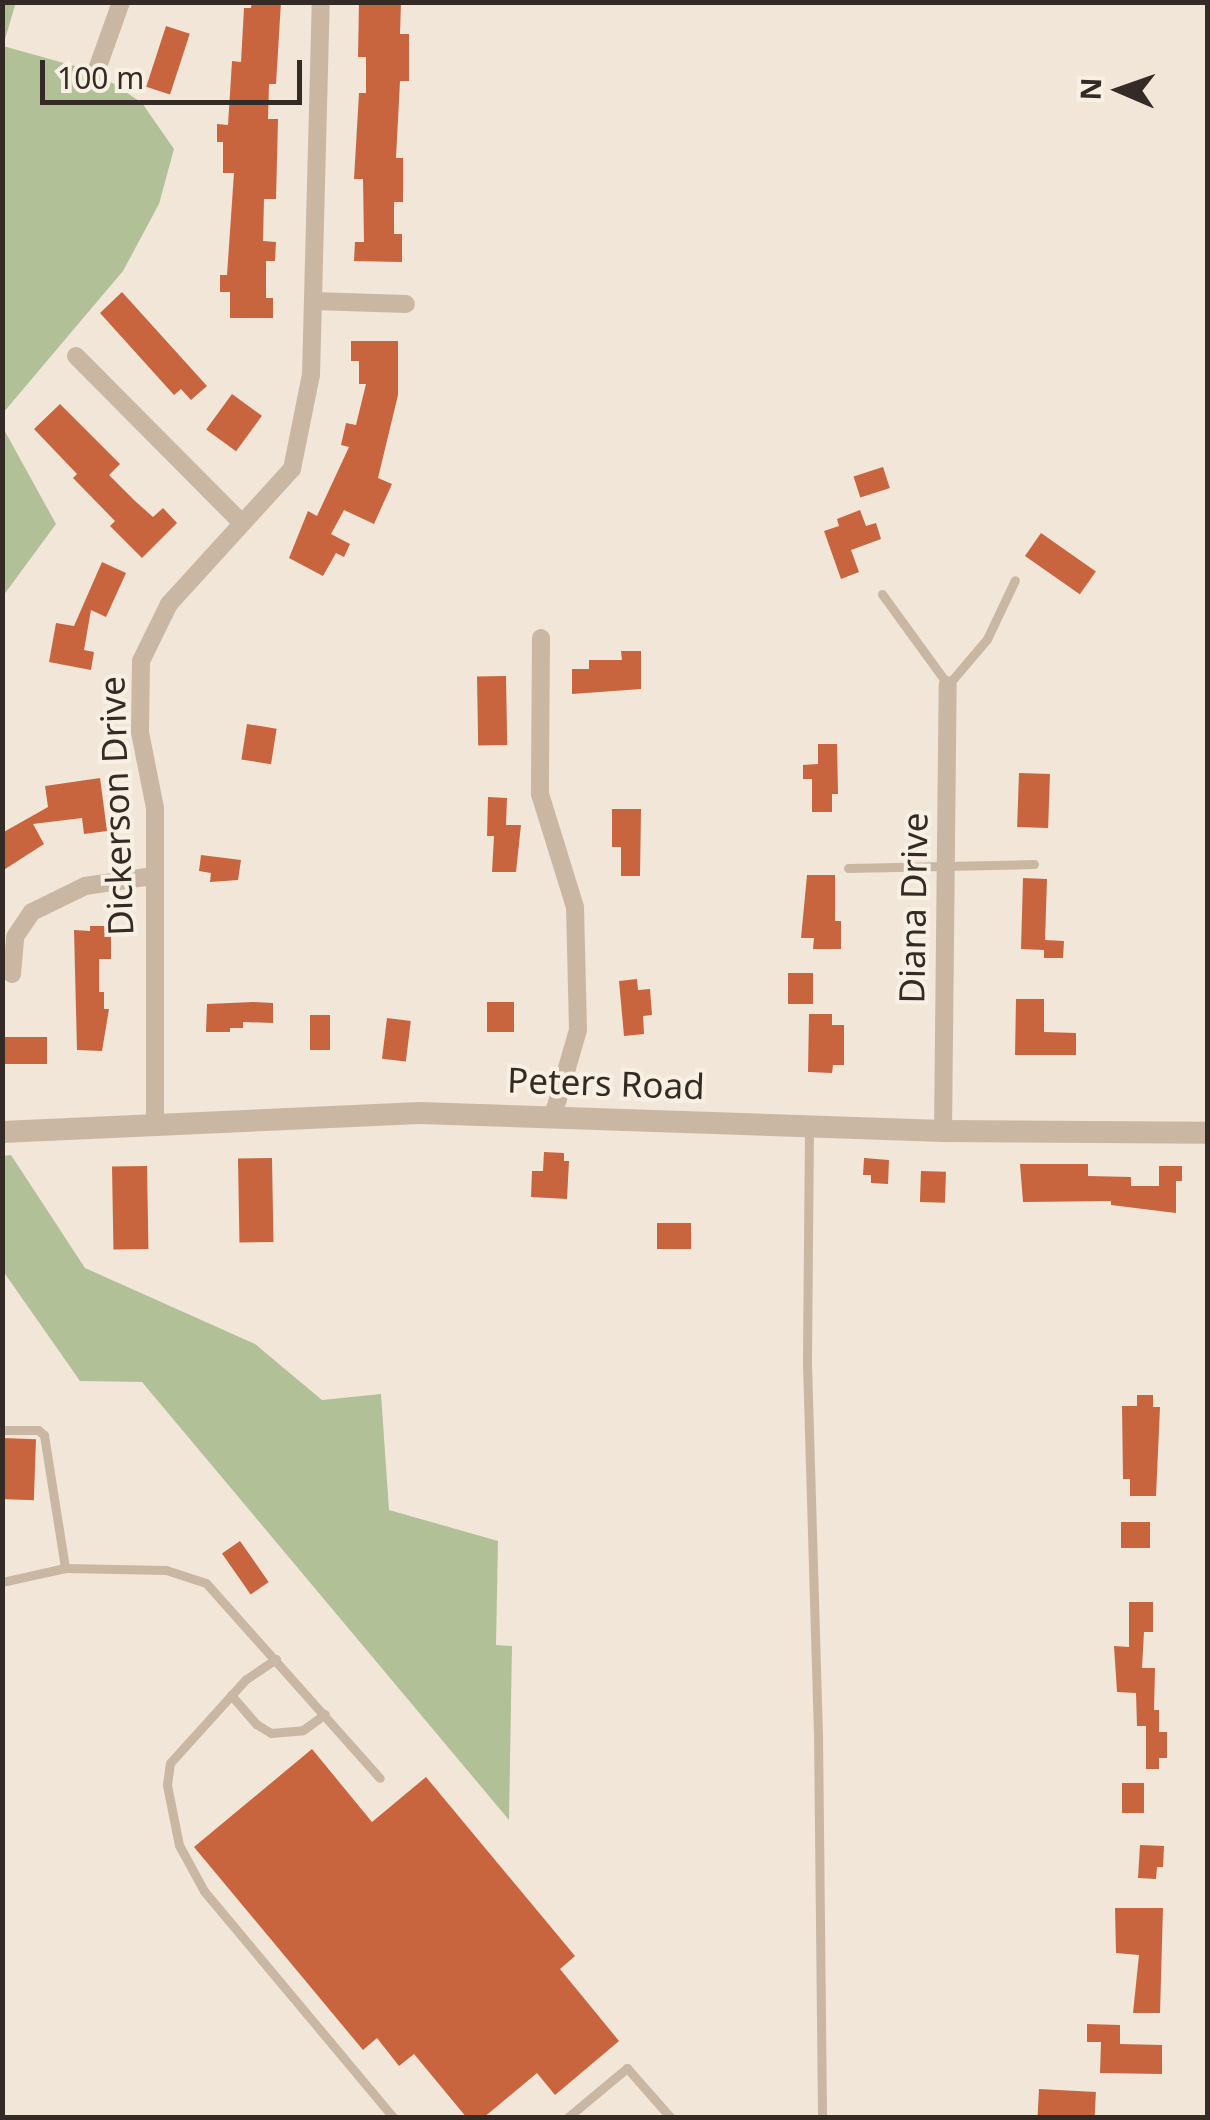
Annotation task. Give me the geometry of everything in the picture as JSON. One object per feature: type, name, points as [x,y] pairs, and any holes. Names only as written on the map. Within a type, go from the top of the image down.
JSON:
[{"type":"street","points":[[96,72],[120,2]]},
{"type":"street","name":"Dickerson Drive","points":[[155,1122],[155,808],[140,732],[141,661],[170,604],[292,469],[311,375],[321,2]]},
{"type":"street","points":[[314,301],[406,304]]},
{"type":"street","points":[[76,356],[242,523]]},
{"type":"street","points":[[541,638],[540,794],[575,907],[578,1030],[553,1116]]},
{"type":"street","name":"Diana Drive","points":[[943,1131],[948,685]]},
{"type":"street","points":[[12,974],[15,937],[32,912],[85,886],[153,876]]},
{"type":"street","name":"Peters Road","points":[[2,1132],[155,1122],[420,1113],[943,1131],[1208,1133]]},
{"type":"lane","points":[[882,594],[948,685],[987,640],[1016,580]]},
{"type":"lane","points":[[848,868],[946,869],[1034,864]]},
{"type":"lane","points":[[809,1125],[807,1364],[818,1732],[822,2118]]},
{"type":"lane","points":[[2,1430],[38,1430],[44,1435],[66,1568]]},
{"type":"lane","points":[[2,1582],[66,1568],[138,1567],[187,1574],[206,1582],[380,1778]]},
{"type":"lane","points":[[276,1659],[231,1695],[170,1763],[167,1785],[184,1860],[204,1891],[394,2118]]},
{"type":"lane","points":[[231,1695],[256,1724],[271,1733],[303,1730],[324,1714]]},
{"type":"lane","points":[[567,2118],[626,2068],[671,2118]]},
{"type":"green space","points":[[16,2],[3,46],[96,72],[142,103],[174,149],[159,204],[123,271],[3,413],[2,3]]},
{"type":"green space","points":[[2,426],[56,524],[3,596],[2,596]]},
{"type":"green space","points":[[11,1155],[85,1268],[255,1344],[322,1400],[381,1394],[389,1510],[498,1541],[496,1645],[512,1646],[509,1820],[142,1382],[80,1381],[3,1271],[3,1156]]},
{"type":"building","points":[[252,2],[281,2],[276,84],[269,84],[268,119],[278,119],[276,199],[264,199],[263,241],[276,242],[275,261],[266,261],[266,298],[273,298],[273,318],[230,318],[230,292],[220,292],[220,275],[227,275],[234,173],[223,173],[223,142],[217,142],[217,124],[228,125],[232,61],[241,62],[244,8],[251,8]]},
{"type":"building","points":[[359,2],[401,2],[400,34],[409,34],[409,81],[400,81],[396,158],[403,158],[403,202],[394,202],[394,234],[402,234],[402,262],[354,261],[355,242],[364,242],[363,179],[354,179],[359,93],[366,93],[366,57],[358,57]]},
{"type":"building","points":[[166,26],[190,34],[170,95],[146,87]]},
{"type":"building","points":[[122,292],[207,386],[191,400],[181,389],[174,395],[100,313]]},
{"type":"building","points":[[351,341],[398,341],[398,395],[378,478],[392,484],[374,524],[344,510],[331,534],[350,544],[344,557],[336,553],[323,576],[289,558],[308,511],[317,516],[349,447],[341,445],[346,423],[356,425],[366,384],[359,384],[359,361],[351,361]]},
{"type":"building","points":[[232,394],[262,416],[236,451],[206,430]]},
{"type":"building","points":[[60,404],[120,464],[109,475],[153,517],[163,508],[177,523],[142,558],[110,526],[115,521],[73,478],[77,474],[34,429]]},
{"type":"building","points":[[883,467],[890,488],[860,498],[854,477]]},
{"type":"building","points":[[860,510],[866,526],[876,523],[881,539],[851,550],[859,572],[841,579],[824,531],[839,526],[837,519]]},
{"type":"building","points":[[1041,533],[1096,571],[1080,594],[1025,556]]},
{"type":"building","points":[[102,562],[126,573],[106,617],[91,610],[84,650],[94,652],[91,670],[49,662],[56,623],[74,626]]},
{"type":"building","points":[[621,651],[641,651],[641,689],[572,694],[572,669],[589,669],[589,660],[622,660]]},
{"type":"building","points":[[506,676],[507,745],[478,745],[477,677]]},
{"type":"building","points":[[247,724],[277,729],[271,764],[241,760]]},
{"type":"building","points":[[818,744],[837,744],[838,794],[832,794],[832,812],[812,812],[812,779],[803,779],[803,765],[818,764]]},
{"type":"building","points":[[1019,773],[1050,774],[1048,828],[1017,827]]},
{"type":"building","points":[[100,778],[107,831],[84,834],[82,818],[33,824],[44,844],[2,871],[2,833],[48,807],[45,786]]},
{"type":"building","points":[[488,797],[507,798],[506,825],[521,825],[516,872],[492,872],[494,836],[487,836]]},
{"type":"building","points":[[612,809],[641,809],[640,876],[621,876],[621,847],[612,847]]},
{"type":"building","points":[[201,855],[241,860],[238,880],[210,882],[211,873],[199,871]]},
{"type":"building","points":[[807,875],[835,875],[835,921],[841,921],[841,949],[813,949],[814,938],[801,938]]},
{"type":"building","points":[[1023,878],[1047,879],[1045,940],[1064,941],[1063,958],[1044,958],[1044,950],[1021,949]]},
{"type":"building","points":[[90,926],[111,926],[111,959],[99,959],[99,992],[104,992],[104,1009],[109,1009],[102,1051],[77,1050],[74,930],[90,931]]},
{"type":"building","points":[[788,973],[813,973],[813,1004],[788,1004]]},
{"type":"building","points":[[637,979],[638,990],[650,989],[652,1015],[643,1016],[644,1034],[624,1036],[619,981]]},
{"type":"building","points":[[1016,999],[1044,999],[1044,1032],[1076,1033],[1076,1055],[1015,1055]]},
{"type":"building","points":[[487,1002],[514,1002],[514,1032],[487,1032]]},
{"type":"building","points":[[273,1003],[273,1023],[243,1022],[243,1028],[230,1028],[230,1032],[206,1032],[207,1004]]},
{"type":"building","points":[[809,1014],[832,1014],[832,1025],[844,1025],[844,1065],[833,1065],[832,1073],[808,1072]]},
{"type":"building","points":[[310,1015],[330,1015],[330,1050],[310,1050]]},
{"type":"building","points":[[387,1018],[411,1021],[406,1062],[382,1059]]},
{"type":"building","points":[[2,1037],[47,1037],[47,1064],[2,1064]]},
{"type":"building","points":[[544,1152],[564,1153],[564,1161],[569,1161],[567,1199],[531,1197],[532,1171],[543,1171]]},
{"type":"building","points":[[272,1158],[273,1242],[239,1243],[238,1159]]},
{"type":"building","points":[[864,1158],[889,1160],[888,1184],[871,1183],[871,1175],[863,1175]]},
{"type":"building","points":[[1020,1164],[1088,1164],[1088,1176],[1131,1177],[1131,1186],[1159,1186],[1159,1166],[1182,1166],[1182,1181],[1176,1181],[1176,1213],[1111,1205],[1111,1201],[1023,1202]]},
{"type":"building","points":[[147,1166],[148,1249],[113,1250],[112,1167]]},
{"type":"building","points":[[921,1171],[946,1172],[945,1203],[920,1202]]},
{"type":"building","points":[[657,1223],[691,1223],[691,1249],[657,1249]]},
{"type":"building","points":[[1137,1395],[1153,1395],[1153,1407],[1160,1407],[1156,1496],[1130,1496],[1130,1479],[1123,1479],[1122,1406],[1137,1406]]},
{"type":"building","points":[[2,1438],[36,1439],[34,1500],[2,1499]]},
{"type":"building","points":[[1121,1522],[1150,1522],[1150,1548],[1121,1548]]},
{"type":"building","points":[[240,1541],[269,1582],[251,1595],[222,1554]]},
{"type":"building","points":[[1129,1602],[1153,1602],[1153,1632],[1144,1632],[1142,1668],[1155,1668],[1154,1710],[1159,1710],[1159,1732],[1167,1732],[1167,1758],[1159,1758],[1159,1769],[1146,1769],[1146,1726],[1137,1726],[1136,1693],[1117,1692],[1114,1646],[1129,1647]]},
{"type":"building","points":[[312,1749],[372,1822],[426,1777],[575,1956],[560,1969],[619,2041],[555,2095],[537,2073],[483,2118],[467,2118],[414,2054],[399,2066],[377,2038],[363,2050],[194,1847]]},
{"type":"building","points":[[1122,1783],[1144,1783],[1144,1813],[1122,1813]]},
{"type":"building","points":[[1140,1845],[1164,1846],[1163,1867],[1157,1867],[1156,1879],[1138,1878]]},
{"type":"building","points":[[1115,1908],[1163,1908],[1160,2013],[1133,2013],[1139,1955],[1116,1953]]},
{"type":"building","points":[[1087,2024],[1120,2025],[1120,2044],[1162,2045],[1162,2074],[1100,2073],[1101,2042],[1087,2042]]},
{"type":"building","points":[[1039,2089],[1096,2092],[1095,2118],[1038,2116]]}]
